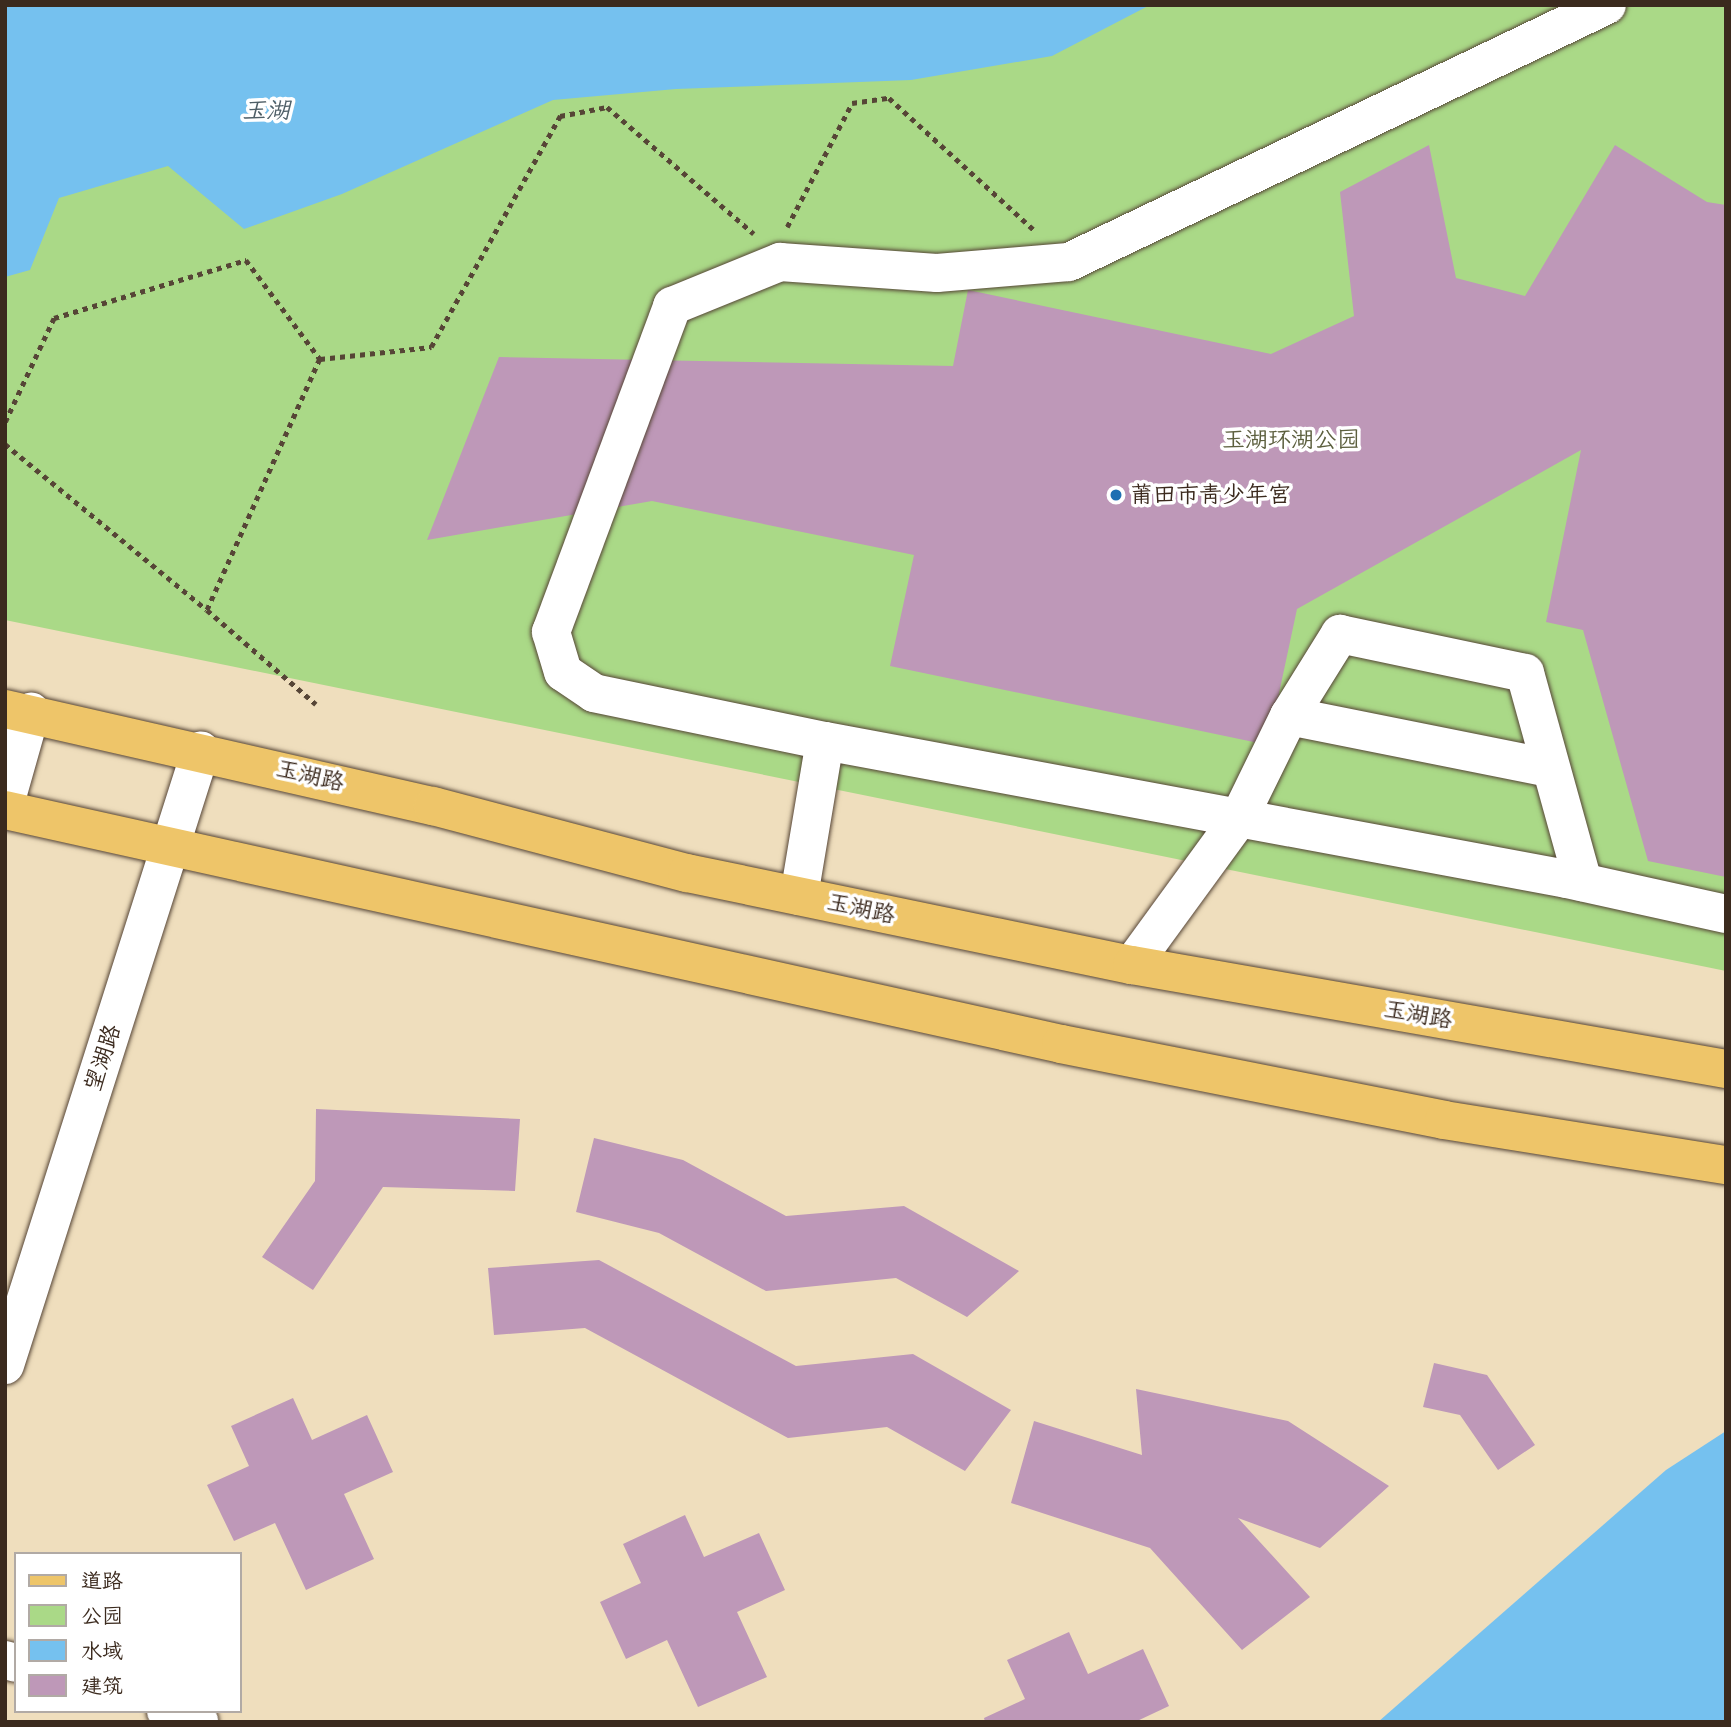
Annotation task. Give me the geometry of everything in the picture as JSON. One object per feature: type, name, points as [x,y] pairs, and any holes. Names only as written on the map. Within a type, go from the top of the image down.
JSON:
[{"type":"main road","name":"玉湖路","points":[[18,710],[201,750],[687,873],[1132,965],[1726,1069]]},
{"type":"main road","points":[[5,810],[738,975],[1247,1082],[1726,1165]]},
{"type":"street","points":[[1607,5],[1069,262],[937,273],[780,262],[671,306],[551,632],[563,673],[594,692],[825,741],[1583,882],[1726,914]]},
{"type":"street","points":[[1132,965],[1239,818],[1289,716],[1340,634],[1525,673],[1583,882]]},
{"type":"street","points":[[5,804],[18,710]]},
{"type":"street","points":[[1289,716],[1550,768]]},
{"type":"street","points":[[799,896],[825,741]]},
{"type":"street","name":"望湖路","points":[[5,1365],[201,750]]},
{"type":"street","points":[[172,1713],[200,1722]]},
{"type":"path","points":[[781,237],[852,103],[889,98],[1069,262]]},
{"type":"path","points":[[320,359],[431,347],[560,116],[607,107],[761,239]]},
{"type":"path","points":[[5,422],[54,318],[246,260],[320,359]]},
{"type":"path","points":[[207,610],[320,359]]},
{"type":"path","points":[[5,444],[207,610],[316,704]]},
{"type":"green space","name":"玉湖环湖公园","points":[[5,5],[1726,5],[1726,971],[5,620]]},
{"type":"water","name":"玉湖","points":[[5,5],[1150,5],[1052,56],[911,80],[676,89],[553,100],[342,194],[244,229],[168,166],[59,198],[30,270],[5,277]]},
{"type":"water","points":[[1726,1431],[1726,1722],[1378,1722],[1666,1470]]},
{"type":"building","points":[[1429,145],[1456,278],[1525,296],[1615,145],[1707,202],[1726,205],[1726,877],[1648,861],[1583,630],[1546,622],[1581,450],[1297,609],[1268,745],[890,666],[914,555],[652,501],[427,540],[499,357],[953,366],[968,290],[1271,354],[1354,316],[1340,192]]},
{"type":"building","points":[[316,1109],[520,1119],[515,1191],[383,1187],[313,1290],[262,1257],[315,1181]]},
{"type":"building","points":[[594,1138],[683,1160],[786,1216],[904,1206],[1019,1271],[967,1317],[896,1278],[766,1291],[659,1233],[576,1212]]},
{"type":"building","points":[[599,1260],[796,1366],[913,1354],[1011,1410],[965,1471],[887,1427],[788,1438],[585,1328],[494,1335],[488,1268]]},
{"type":"building","points":[[1434,1363],[1487,1375],[1535,1445],[1498,1470],[1460,1415],[1423,1407]]},
{"type":"building","points":[[1136,1389],[1288,1421],[1389,1486],[1320,1548],[1238,1518],[1310,1597],[1242,1650],[1150,1548],[1011,1503],[1034,1421],[1142,1455]]},
{"type":"building","points":[[293,1398],[312,1440],[367,1415],[393,1472],[344,1494],[374,1559],[306,1590],[275,1523],[234,1541],[207,1485],[249,1466],[231,1426]]},
{"type":"building","points":[[685,1515],[704,1557],[759,1533],[785,1590],[737,1612],[767,1677],[698,1707],[667,1640],[626,1659],[600,1602],[641,1583],[623,1544]]},
{"type":"building","points":[[1069,1632],[1088,1674],[1143,1649],[1169,1706],[1135,1722],[985,1722],[984,1718],[1025,1699],[1007,1660]]},
{"type":"place","name":"莆田市青少年宫","points":[[1116,495]]}]
